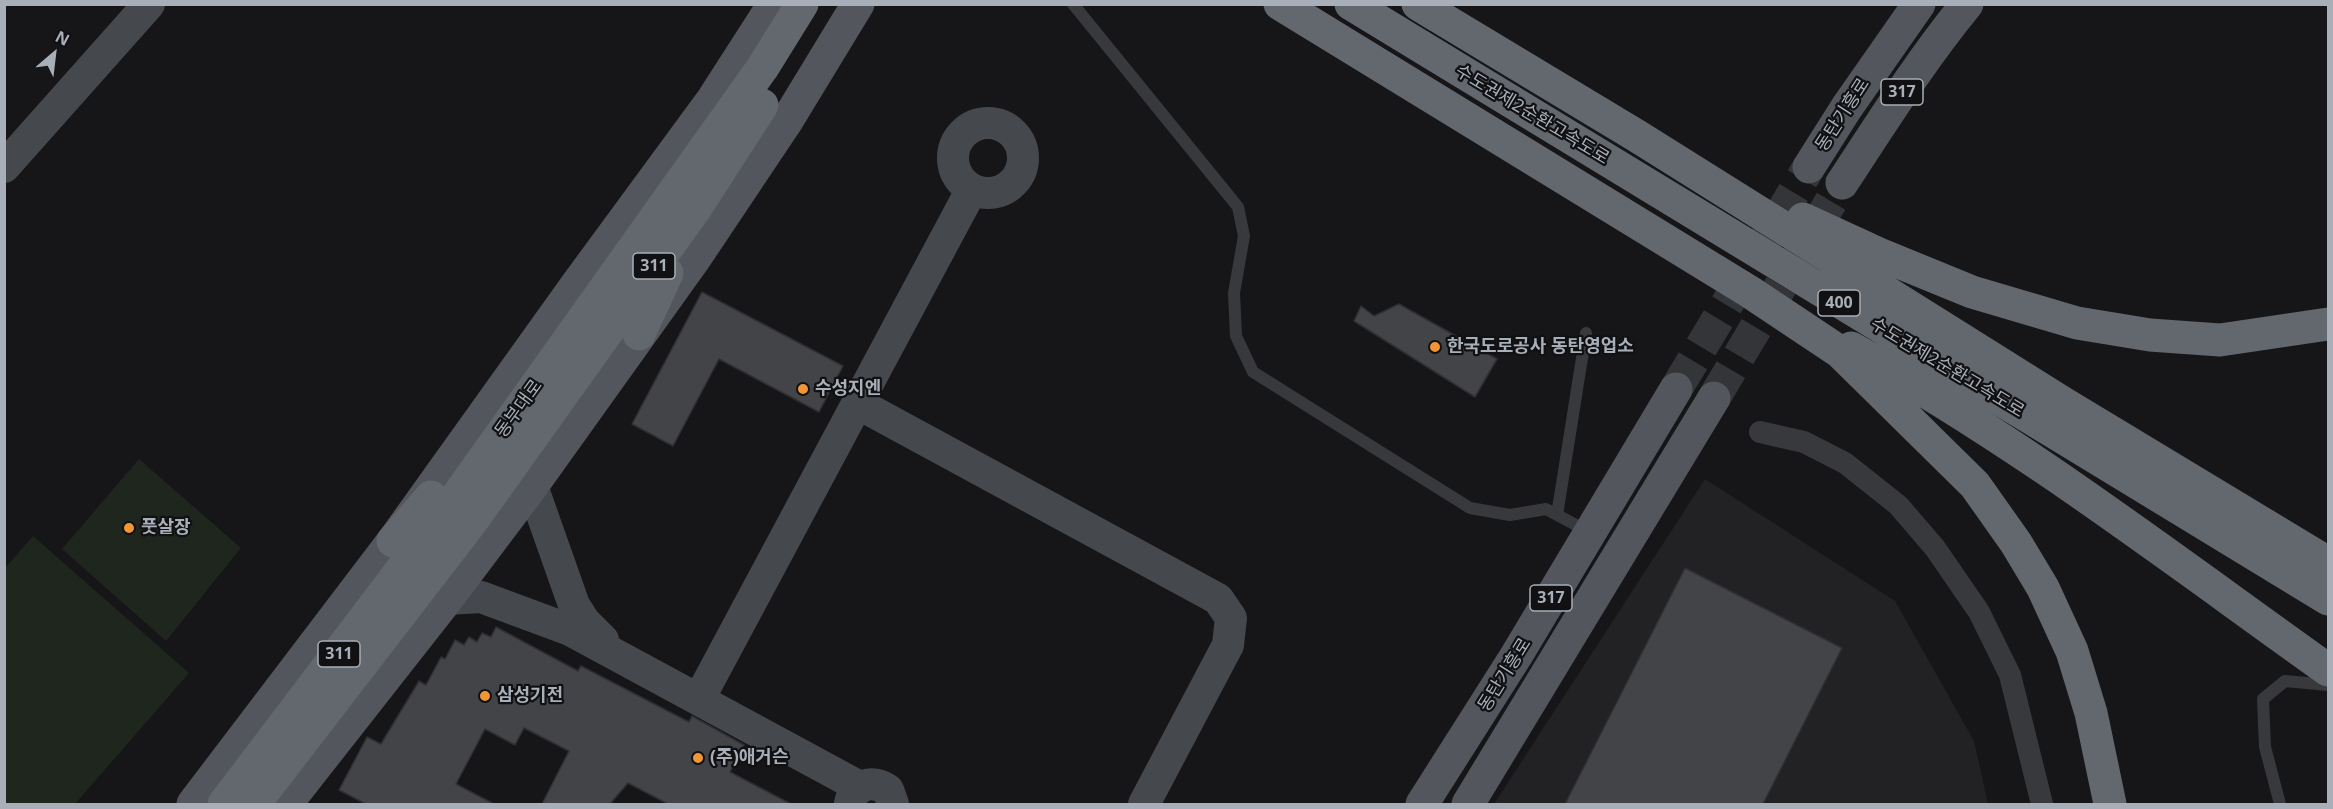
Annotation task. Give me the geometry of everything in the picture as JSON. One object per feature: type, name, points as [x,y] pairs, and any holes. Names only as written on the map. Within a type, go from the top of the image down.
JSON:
[{"type":"highway","name":"동부대로","points":[[224,804],[453,502],[763,67],[802,4]]},
{"type":"highway","name":"동부대로","points":[[254,804],[472,521],[695,209],[826,4]]},
{"type":"highway","points":[[1280,4],[1750,292],[1840,352],[1975,485],[2016,543],[2043,588],[2072,651],[2091,713],[2110,804]]},
{"type":"highway","name":"수도권제2순환고속도로","points":[[1351,4],[2328,599]]},
{"type":"highway","name":"수도권제2순환고속도로","points":[[1418,4],[1637,136],[2063,403],[2328,563]]},
{"type":"highway","points":[[1637,136],[1790,213],[1879,254],[1972,292],[2077,323],[2150,335],[2220,340],[2328,332]]},
{"type":"highway","points":[[393,542],[470,448],[573,302],[699,157]]},
{"type":"highway","points":[[639,334],[695,209]]},
{"type":"highway","points":[[1750,292],[1921,387],[2007,443],[2328,670]]},
{"type":"highway","points":[[2220,340],[2328,324]]},
{"type":"main road","points":[[193,804],[393,542],[577,284],[713,99],[774,4]]},
{"type":"main road","points":[[286,804],[447,599],[532,486],[693,261],[788,119],[858,4]]},
{"type":"main road","name":"동탄기흥로","points":[[1809,167],[1847,107],[1919,4]]},
{"type":"main road","name":"동탄기흥로","points":[[1842,183],[1936,44],[1967,4]]},
{"type":"main road","name":"동탄기흥로","points":[[1422,804],[1504,675],[1676,389]]},
{"type":"main road","name":"동탄기흥로","points":[[1468,804],[1714,398]]},
{"type":"street","points":[[4,167],[149,4]]},
{"type":"street","points":[[699,699],[972,189]]},
{"type":"street","points":[[858,403],[1218,598],[1231,618],[1228,645],[1144,804]]},
{"type":"street","points":[[1760,432],[1804,442],[1845,463],[1898,505],[1935,548],[1979,612],[2010,675],[2042,804]]},
{"type":"street","points":[[532,486],[574,605],[584,621],[616,654]]},
{"type":"street","points":[[447,599],[481,597],[570,630],[699,699],[855,795],[875,784],[888,790],[894,804]]},
{"type":"lane","points":[[1073,4],[1238,207],[1244,236],[1234,293],[1236,336],[1253,372],[1470,508],[1510,515],[1546,509],[1590,533]]},
{"type":"lane","points":[[1557,515],[1586,333]]},
{"type":"lane","points":[[2280,804],[2265,747],[2263,699],[2285,681],[2328,685]]},
{"type":"shaded area","points":[[139,459],[241,548],[166,641],[62,549]]},
{"type":"shaded area","points":[[1705,479],[1895,601],[1974,741],[1988,804],[1494,804]]},
{"type":"shaded area","points":[[33,536],[189,673],[75,804],[5,804],[5,568]]},
{"type":"building","name":"수성지엔","points":[[702,292],[843,366],[819,412],[719,359],[673,446],[632,424]]},
{"type":"building","name":"한국도로공사 동탄영업소","points":[[1399,304],[1497,359],[1475,397],[1354,321],[1361,306],[1374,316]]},
{"type":"building","points":[[1685,568],[1842,648],[1763,804],[1565,804]]},
{"type":"building","points":[[496,627],[578,671],[581,666],[689,722],[692,716],[744,745],[730,772],[791,804],[668,804],[628,783],[610,804],[542,804],[569,751],[524,728],[515,745],[485,729],[456,784],[494,804],[366,804],[339,790],[367,737],[381,744],[419,681],[426,685],[441,657],[445,659],[455,640],[464,645],[469,637],[477,642],[482,633],[491,637]]},
{"type":"tunnel","points":[[1676,389],[1809,167]]},
{"type":"tunnel","points":[[1714,398],[1842,183]]},
{"type":"place","name":"한국도로공사 동탄영업소","points":[[1435,347]]},
{"type":"place","name":"수성지엔","points":[[803,389]]},
{"type":"place","name":"풋살장","points":[[129,528]]},
{"type":"place","name":"삼성기전","points":[[485,696]]},
{"type":"place","name":"(주)애거슨","points":[[698,758]]}]
